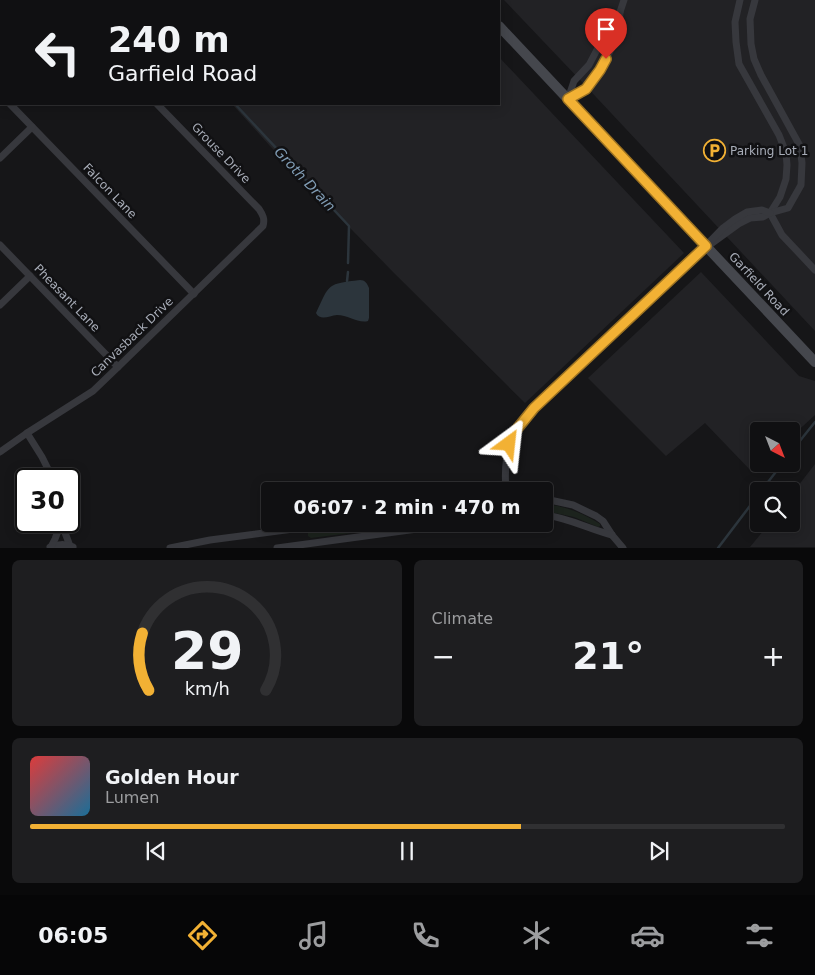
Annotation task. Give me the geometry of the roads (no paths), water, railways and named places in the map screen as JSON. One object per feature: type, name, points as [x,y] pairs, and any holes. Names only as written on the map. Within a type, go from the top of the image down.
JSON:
[{"type":"main road","name":"Garfield Road","points":[[500,27],[815,362]]},
{"type":"street","points":[[568,99],[586,89],[600,70],[619,29],[620,12],[624,0]]},
{"type":"street","points":[[740,0],[735,22],[739,64],[780,135],[786,153],[786,179],[780,197],[770,213]]},
{"type":"street","points":[[505,482],[507,454],[513,437],[534,408],[723,228],[746,212],[762,210],[770,213],[788,208],[800,185],[802,163],[800,146],[760,75],[750,44],[750,19],[755,0]]},
{"type":"street","points":[[568,99],[574,81],[589,65],[607,24],[620,12]]},
{"type":"street","name":"Falcon Lane","points":[[11,105],[194,294]]},
{"type":"street","name":"Grouse Drive","points":[[159,105],[259,209],[264,221]]},
{"type":"street","points":[[0,158],[32,127]]},
{"type":"street","points":[[770,213],[782,235],[815,270]]},
{"type":"street","name":"Canvasback Drive","points":[[0,452],[98,386],[258,232],[263,226],[264,221]]},
{"type":"street","name":"Pheasant Lane","points":[[0,245],[118,367]]},
{"type":"street","points":[[0,305],[30,276]]},
{"type":"street","points":[[27,433],[48,468]]},
{"type":"street","points":[[553,501],[573,505],[603,520],[623,548]]},
{"type":"street","points":[[553,517],[571,520],[596,531],[612,535]]},
{"type":"street","points":[[170,548],[210,540],[271,532]]},
{"type":"street","points":[[277,548],[395,532]]},
{"type":"street","points":[[50,547],[57,533]]},
{"type":"street","points":[[66,533],[72,547]]},
{"type":"street","points":[[50,547],[60,544],[72,547]]},
{"type":"waterway","name":"Groth Drain","points":[[236,105],[349,226],[348,263]]},
{"type":"waterway","name":"Groth Drain","points":[[347,281],[348,272]]},
{"type":"waterway","points":[[800,441],[815,422]]},
{"type":"waterway","points":[[768,482],[776,472]]},
{"type":"waterway","points":[[718,548],[750,506]]},
{"type":"place","name":"Parking Lot 1","points":[[714,151]]}]
